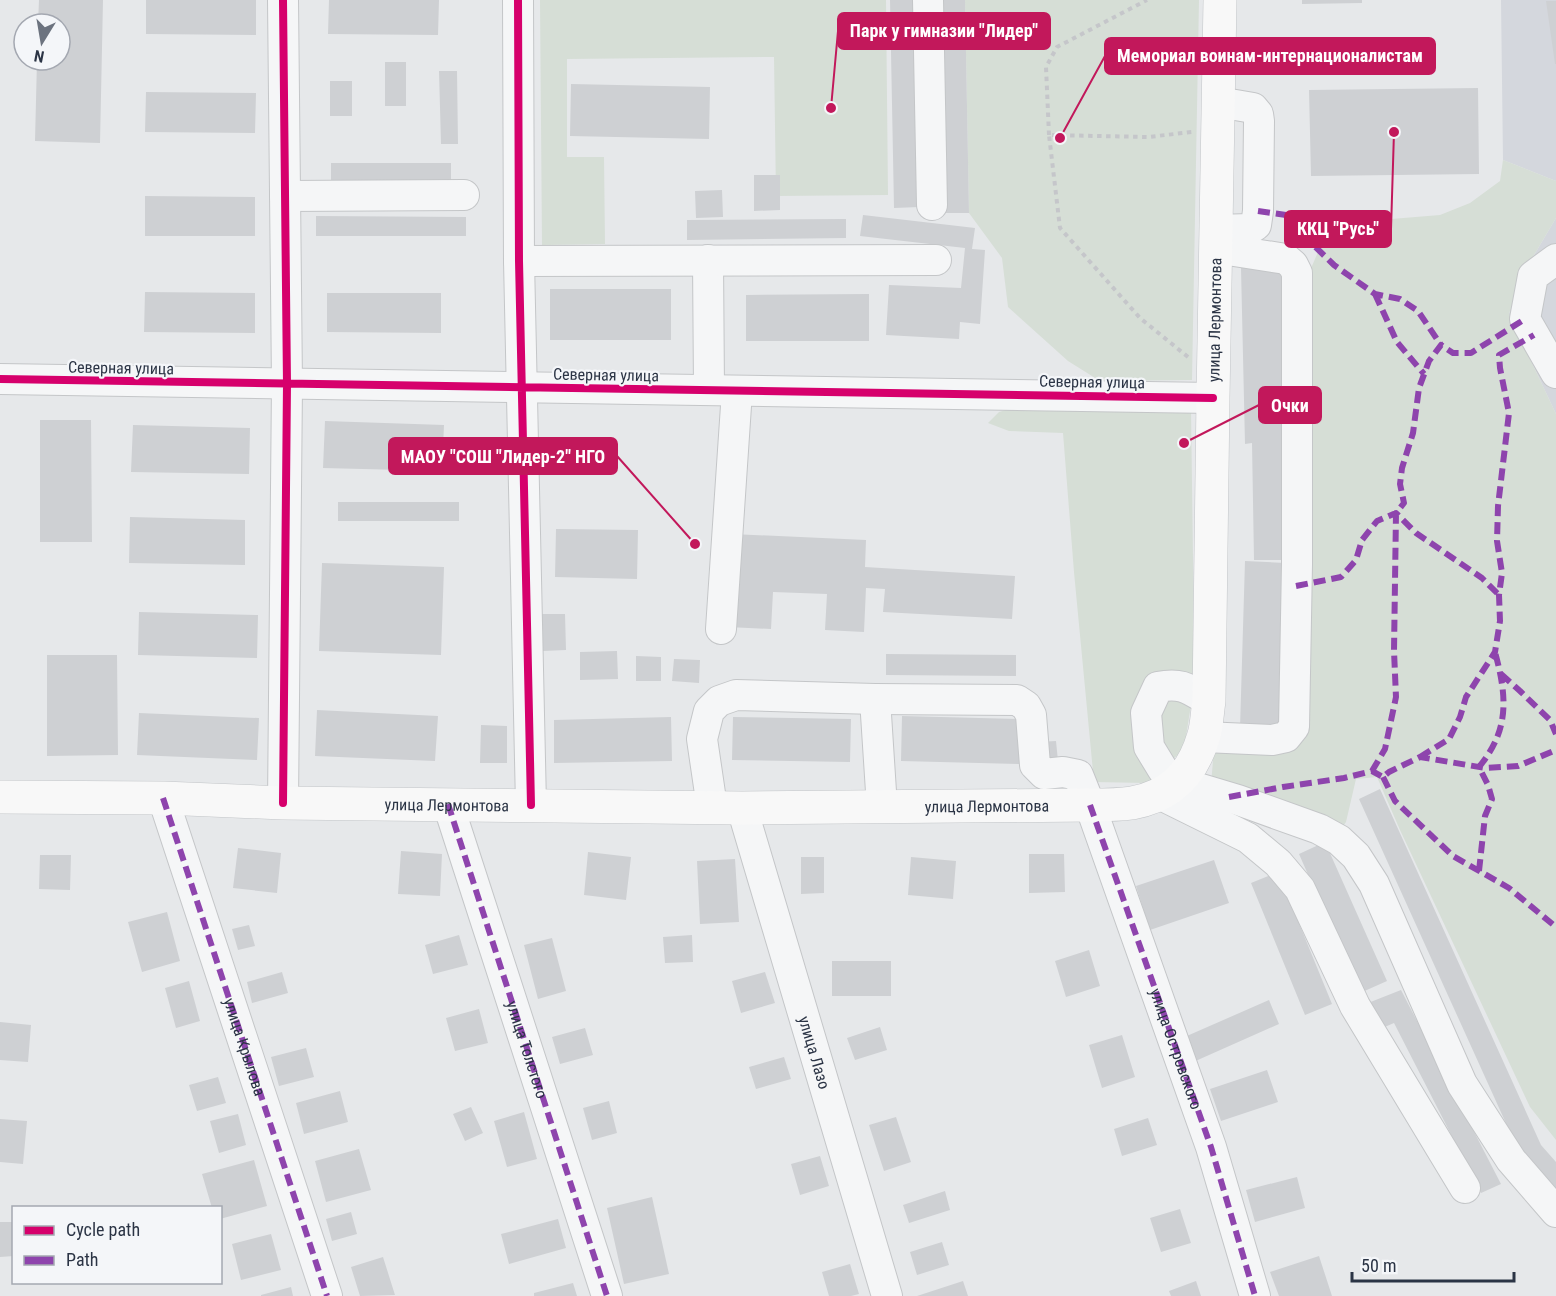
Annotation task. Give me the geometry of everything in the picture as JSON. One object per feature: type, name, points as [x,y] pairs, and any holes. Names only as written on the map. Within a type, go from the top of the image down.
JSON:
[{"type":"main road","name":"улица Лермонтова","points":[[0,797],[163,798],[283,803],[727,808],[882,807],[1132,803],[1169,788],[1193,764],[1204,736],[1209,701],[1202,398],[1216,237],[1220,0]]},
{"type":"street","points":[[283,0],[287,384],[283,803]]},
{"type":"street","points":[[518,0],[521,388],[531,805]]},
{"type":"street","points":[[928,0],[932,205]]},
{"type":"street","points":[[1216,237],[1250,229],[1256,225],[1258,211],[1258,114],[1253,108],[1218,117]]},
{"type":"street","points":[[285,196],[464,195]]},
{"type":"street","points":[[1204,736],[1272,740],[1286,737],[1294,727],[1297,564],[1297,273],[1286,259],[1234,251],[1216,237]]},
{"type":"street","points":[[1556,259],[1533,276],[1525,318],[1556,374]]},
{"type":"street","points":[[708,260],[723,391],[721,630]]},
{"type":"street","points":[[519,261],[936,260]]},
{"type":"street","name":"Северная улица","points":[[0,379],[1202,398]]},
{"type":"street","points":[[1209,701],[1184,686],[1170,684],[1158,687],[1146,713],[1149,747],[1163,770],[1169,788],[1248,838],[1278,863],[1300,889],[1355,1006],[1465,1188]]},
{"type":"street","name":"улица Лазо","points":[[875,699],[736,695],[718,701],[709,711],[702,739],[727,808],[887,1296]]},
{"type":"street","points":[[875,699],[882,807]]},
{"type":"street","name":"улица Островского","points":[[875,699],[1017,700],[1026,706],[1031,715],[1035,765],[1044,774],[1064,772],[1077,775],[1090,805],[1211,1147],[1255,1296]]},
{"type":"street","points":[[1169,788],[1238,800],[1319,829],[1339,840],[1356,856],[1374,884],[1462,1084],[1511,1160],[1556,1212]]},
{"type":"street","name":"улица Крылова","points":[[163,798],[327,1296]]},
{"type":"street","name":"улица Толстого","points":[[448,804],[607,1296]]},
{"type":"path","points":[[1147,0],[1057,47],[1046,67],[1049,135],[1060,228],[1140,318],[1192,360]]},
{"type":"path","points":[[1049,135],[1148,137],[1218,117]]},
{"type":"shaded area","points":[[540,0],[886,0],[888,195],[776,196],[774,57],[567,59],[567,157],[604,157],[605,244],[542,245]]},
{"type":"shaded area","points":[[965,0],[1199,0],[1192,380],[1100,381],[1068,361],[1008,307],[1002,258],[969,213]]},
{"type":"shaded area","points":[[1501,0],[1556,0],[1556,181],[1503,160]]},
{"type":"shaded area","points":[[1503,160],[1556,181],[1556,218],[1521,277],[1509,314],[1556,414],[1556,1140],[1530,1107],[1377,777],[1356,779],[1346,822],[1341,829],[1313,812],[1287,801],[1211,785],[1214,748],[1302,740],[1309,273],[1330,224],[1440,215],[1470,203],[1500,181]]},
{"type":"shaded area","points":[[1556,218],[1556,414],[1509,314],[1521,277]]},
{"type":"shaded area","points":[[1015,407],[1191,410],[1193,692],[1184,749],[1147,783],[1094,782],[1063,433],[1009,431],[988,423],[999,412]]},
{"type":"building","points":[[39,0],[103,0],[100,143],[35,141],[37,72],[72,72],[72,12],[38,12]]},
{"type":"building","points":[[146,0],[256,0],[256,35],[146,34]]},
{"type":"building","points":[[329,0],[439,0],[438,35],[328,34]]},
{"type":"building","points":[[890,0],[915,0],[919,207],[894,208]]},
{"type":"building","points":[[941,0],[965,0],[969,213],[945,213]]},
{"type":"building","points":[[1302,0],[1362,0],[1362,3],[1302,4]]},
{"type":"building","points":[[1546,1],[1556,1],[1556,64],[1555,64]]},
{"type":"building","points":[[385,62],[406,62],[406,106],[385,106]]},
{"type":"building","points":[[439,71],[457,71],[458,144],[441,144]]},
{"type":"building","points":[[330,81],[352,81],[352,116],[330,116]]},
{"type":"building","points":[[571,84],[710,87],[709,139],[570,136]]},
{"type":"building","points":[[1478,88],[1479,174],[1311,176],[1309,90]]},
{"type":"building","points":[[146,92],[256,93],[255,133],[145,132]]},
{"type":"building","points":[[331,163],[451,163],[451,182],[331,183]]},
{"type":"building","points":[[754,175],[780,175],[780,210],[754,211]]},
{"type":"building","points":[[722,190],[723,217],[696,218],[695,191]]},
{"type":"building","points":[[145,196],[255,197],[255,236],[145,236]]},
{"type":"building","points":[[863,215],[975,228],[972,249],[985,250],[980,324],[960,322],[959,339],[886,335],[889,285],[961,288],[965,248],[860,236]]},
{"type":"building","points":[[316,216],[466,217],[466,236],[316,236]]},
{"type":"building","points":[[846,219],[846,238],[687,240],[687,220]]},
{"type":"building","points":[[1241,268],[1282,268],[1285,443],[1294,560],[1254,560],[1252,443],[1245,444]]},
{"type":"building","points":[[550,289],[671,289],[671,340],[550,340]]},
{"type":"building","points":[[145,292],[255,293],[255,333],[144,332]]},
{"type":"building","points":[[327,293],[441,293],[441,333],[327,332]]},
{"type":"building","points":[[869,294],[869,341],[746,341],[746,295]]},
{"type":"building","points":[[40,420],[91,420],[92,542],[40,542]]},
{"type":"building","points":[[325,421],[444,425],[442,471],[323,468]]},
{"type":"building","points":[[133,425],[250,428],[249,474],[131,472]]},
{"type":"building","points":[[338,502],[459,502],[459,521],[338,521]]},
{"type":"building","points":[[130,517],[245,520],[245,565],[129,563]]},
{"type":"building","points":[[556,529],[638,530],[637,579],[555,577]]},
{"type":"building","points":[[732,534],[866,540],[865,567],[1015,576],[1012,619],[883,612],[885,589],[866,588],[864,632],[825,630],[827,594],[773,592],[771,629],[728,627]]},
{"type":"building","points":[[1245,561],[1285,563],[1280,729],[1240,728]]},
{"type":"building","points":[[322,563],[444,567],[441,655],[319,651]]},
{"type":"building","points":[[139,612],[258,615],[257,658],[138,655]]},
{"type":"building","points":[[542,614],[565,614],[566,650],[543,651]]},
{"type":"building","points":[[617,651],[618,679],[580,680],[580,652]]},
{"type":"building","points":[[886,654],[1016,655],[1016,676],[886,675]]},
{"type":"building","points":[[47,655],[117,655],[118,755],[47,756]]},
{"type":"building","points":[[636,656],[661,657],[661,681],[636,681]]},
{"type":"building","points":[[674,659],[700,660],[699,683],[672,681]]},
{"type":"building","points":[[317,710],[438,716],[435,761],[315,756]]},
{"type":"building","points":[[139,713],[259,718],[257,760],[137,755]]},
{"type":"building","points":[[902,716],[1022,719],[1021,764],[901,761]]},
{"type":"building","points":[[671,717],[672,761],[554,763],[554,720]]},
{"type":"building","points":[[733,717],[851,719],[850,762],[732,760]]},
{"type":"building","points":[[481,725],[507,726],[507,763],[480,763]]},
{"type":"building","points":[[1056,741],[1058,761],[1040,762],[1038,742]]},
{"type":"building","points":[[1380,789],[1541,1145],[1556,1162],[1556,1194],[1519,1152],[1359,799]]},
{"type":"building","points":[[1325,842],[1387,981],[1360,993],[1299,854]]},
{"type":"building","points":[[238,848],[281,853],[277,893],[233,888]]},
{"type":"building","points":[[401,851],[442,854],[440,896],[398,894]]},
{"type":"building","points":[[588,852],[631,857],[626,900],[584,895]]},
{"type":"building","points":[[1029,854],[1064,854],[1065,892],[1029,893]]},
{"type":"building","points":[[40,855],[71,855],[70,890],[39,889]]},
{"type":"building","points":[[801,857],[824,857],[824,893],[801,894]]},
{"type":"building","points":[[911,857],[956,861],[953,899],[908,895]]},
{"type":"building","points":[[735,859],[739,922],[700,924],[697,861]]},
{"type":"building","points":[[1214,860],[1229,903],[1150,930],[1136,886]]},
{"type":"building","points":[[1278,872],[1332,1004],[1305,1015],[1251,883]]},
{"type":"building","points":[[167,912],[180,961],[142,972],[128,922]]},
{"type":"building","points":[[249,925],[255,946],[238,950],[232,929]]},
{"type":"building","points":[[459,935],[468,965],[433,974],[425,945]]},
{"type":"building","points":[[692,935],[693,962],[665,963],[663,937]]},
{"type":"building","points":[[552,938],[566,991],[538,999],[524,945]]},
{"type":"building","points":[[1089,950],[1100,986],[1066,997],[1055,961]]},
{"type":"building","points":[[832,961],[891,961],[891,996],[832,996]]},
{"type":"building","points":[[282,972],[288,993],[252,1003],[247,982]]},
{"type":"building","points":[[765,972],[775,1003],[741,1013],[732,981]]},
{"type":"building","points":[[189,981],[200,1021],[176,1028],[165,988]]},
{"type":"building","points":[[1401,990],[1501,1184],[1481,1193],[1394,1023],[1380,1029],[1368,1003]]},
{"type":"building","points":[[1269,1000],[1279,1024],[1191,1063],[1180,1039]]},
{"type":"building","points":[[479,1009],[488,1043],[455,1051],[446,1018]]},
{"type":"building","points":[[0,1022],[31,1025],[28,1062],[0,1060]]},
{"type":"building","points":[[880,1027],[887,1050],[855,1060],[847,1038]]},
{"type":"building","points":[[585,1028],[593,1055],[560,1064],[552,1037]]},
{"type":"building","points":[[1122,1035],[1135,1077],[1102,1088],[1089,1045]]},
{"type":"building","points":[[306,1048],[314,1077],[279,1086],[271,1057]]},
{"type":"building","points":[[784,1057],[791,1079],[756,1089],[749,1067]]},
{"type":"building","points":[[1267,1070],[1278,1102],[1221,1121],[1210,1089]]},
{"type":"building","points":[[218,1077],[226,1103],[197,1111],[189,1085]]},
{"type":"building","points":[[340,1091],[348,1122],[304,1134],[296,1103]]},
{"type":"building","points":[[609,1101],[617,1133],[592,1140],[583,1108]]},
{"type":"building","points":[[471,1107],[483,1133],[465,1141],[453,1114]]},
{"type":"building","points":[[524,1112],[537,1159],[507,1167],[494,1121]]},
{"type":"building","points":[[238,1114],[246,1145],[219,1153],[210,1121]]},
{"type":"building","points":[[896,1117],[911,1162],[884,1171],[869,1125]]},
{"type":"building","points":[[1148,1118],[1157,1145],[1122,1156],[1114,1129]]},
{"type":"building","points":[[0,1119],[27,1121],[23,1164],[0,1162]]},
{"type":"building","points":[[359,1149],[371,1190],[326,1202],[315,1161]]},
{"type":"building","points":[[820,1156],[829,1186],[800,1195],[791,1164]]},
{"type":"building","points":[[254,1160],[267,1206],[222,1218],[222,1206],[211,1206],[202,1174]]},
{"type":"building","points":[[1297,1177],[1305,1208],[1255,1222],[1246,1190]]},
{"type":"building","points":[[945,1191],[950,1210],[909,1223],[903,1205]]},
{"type":"building","points":[[652,1197],[669,1274],[624,1284],[607,1208]]},
{"type":"building","points":[[1180,1209],[1191,1243],[1161,1252],[1150,1218]]},
{"type":"building","points":[[351,1212],[357,1234],[332,1241],[326,1219]]},
{"type":"building","points":[[558,1219],[566,1248],[509,1264],[501,1234]]},
{"type":"building","points":[[0,1222],[12,1222],[12,1256],[0,1257]]},
{"type":"building","points":[[271,1234],[281,1270],[241,1280],[232,1244]]},
{"type":"building","points":[[942,1242],[949,1265],[917,1275],[910,1252]]},
{"type":"building","points":[[1319,1256],[1332,1296],[1279,1296],[1270,1272]]},
{"type":"building","points":[[383,1257],[395,1295],[360,1296],[351,1267]]},
{"type":"building","points":[[850,1264],[859,1294],[829,1296],[822,1272]]},
{"type":"building","points":[[963,1281],[968,1296],[917,1296]]},
{"type":"building","points":[[1196,1281],[1201,1296],[1171,1296],[1169,1291]]},
{"type":"building","points":[[573,1283],[577,1296],[534,1296],[534,1293]]},
{"type":"building","points":[[291,1287],[293,1296],[261,1296],[261,1295]]},
{"type":"marked path","points":[[1258,211],[1286,215],[1334,265],[1375,294],[1400,299],[1418,311],[1441,345]]},
{"type":"marked path","points":[[1375,294],[1397,342],[1424,374]]},
{"type":"marked path","points":[[1372,771],[1385,749],[1396,697],[1394,651],[1396,513],[1404,503],[1400,484],[1402,468],[1413,433],[1419,388],[1429,361],[1441,345],[1453,353],[1471,353],[1525,319]]},
{"type":"marked path","points":[[1420,757],[1449,739],[1460,717],[1466,697],[1495,652],[1500,621],[1499,595],[1502,573],[1497,541],[1498,506],[1509,413],[1499,355],[1534,335]]},
{"type":"marked path","points":[[1296,586],[1341,577],[1356,560],[1362,540],[1377,521],[1396,513],[1416,533],[1482,578],[1499,595]]},
{"type":"marked path","points":[[1479,871],[1485,816],[1492,799],[1479,767],[1496,739],[1503,712],[1502,684],[1495,652]]},
{"type":"marked path","points":[[1501,674],[1550,720],[1556,734]]},
{"type":"marked path","points":[[1229,797],[1344,778],[1372,771],[1383,777],[1420,757],[1485,768],[1518,766],[1556,750]]},
{"type":"marked path","points":[[1383,777],[1395,801],[1453,856],[1509,888],[1556,927]]},
{"type":"marked path","points":[[163,798],[327,1296]]},
{"type":"marked path","points":[[448,804],[607,1296]]},
{"type":"marked path","points":[[1090,805],[1211,1147],[1255,1296]]},
{"type":"cycle path","points":[[283,0],[287,384],[283,803]]},
{"type":"cycle path","points":[[518,0],[519,261],[531,805]]},
{"type":"cycle path","points":[[0,379],[1213,398]]},
{"type":"place","name":"Парк у гимназии \"Лидер\"","points":[[831,108]]},
{"type":"place","name":"ККЦ \"Русь\"","points":[[1394,132]]},
{"type":"place","name":"Мемориал воинам-интернационалистам","points":[[1060,138]]},
{"type":"place","name":"Очки","points":[[1184,443]]},
{"type":"place","name":"МАОУ \"СОШ \"Лидер-2\" НГО","points":[[695,544]]}]
